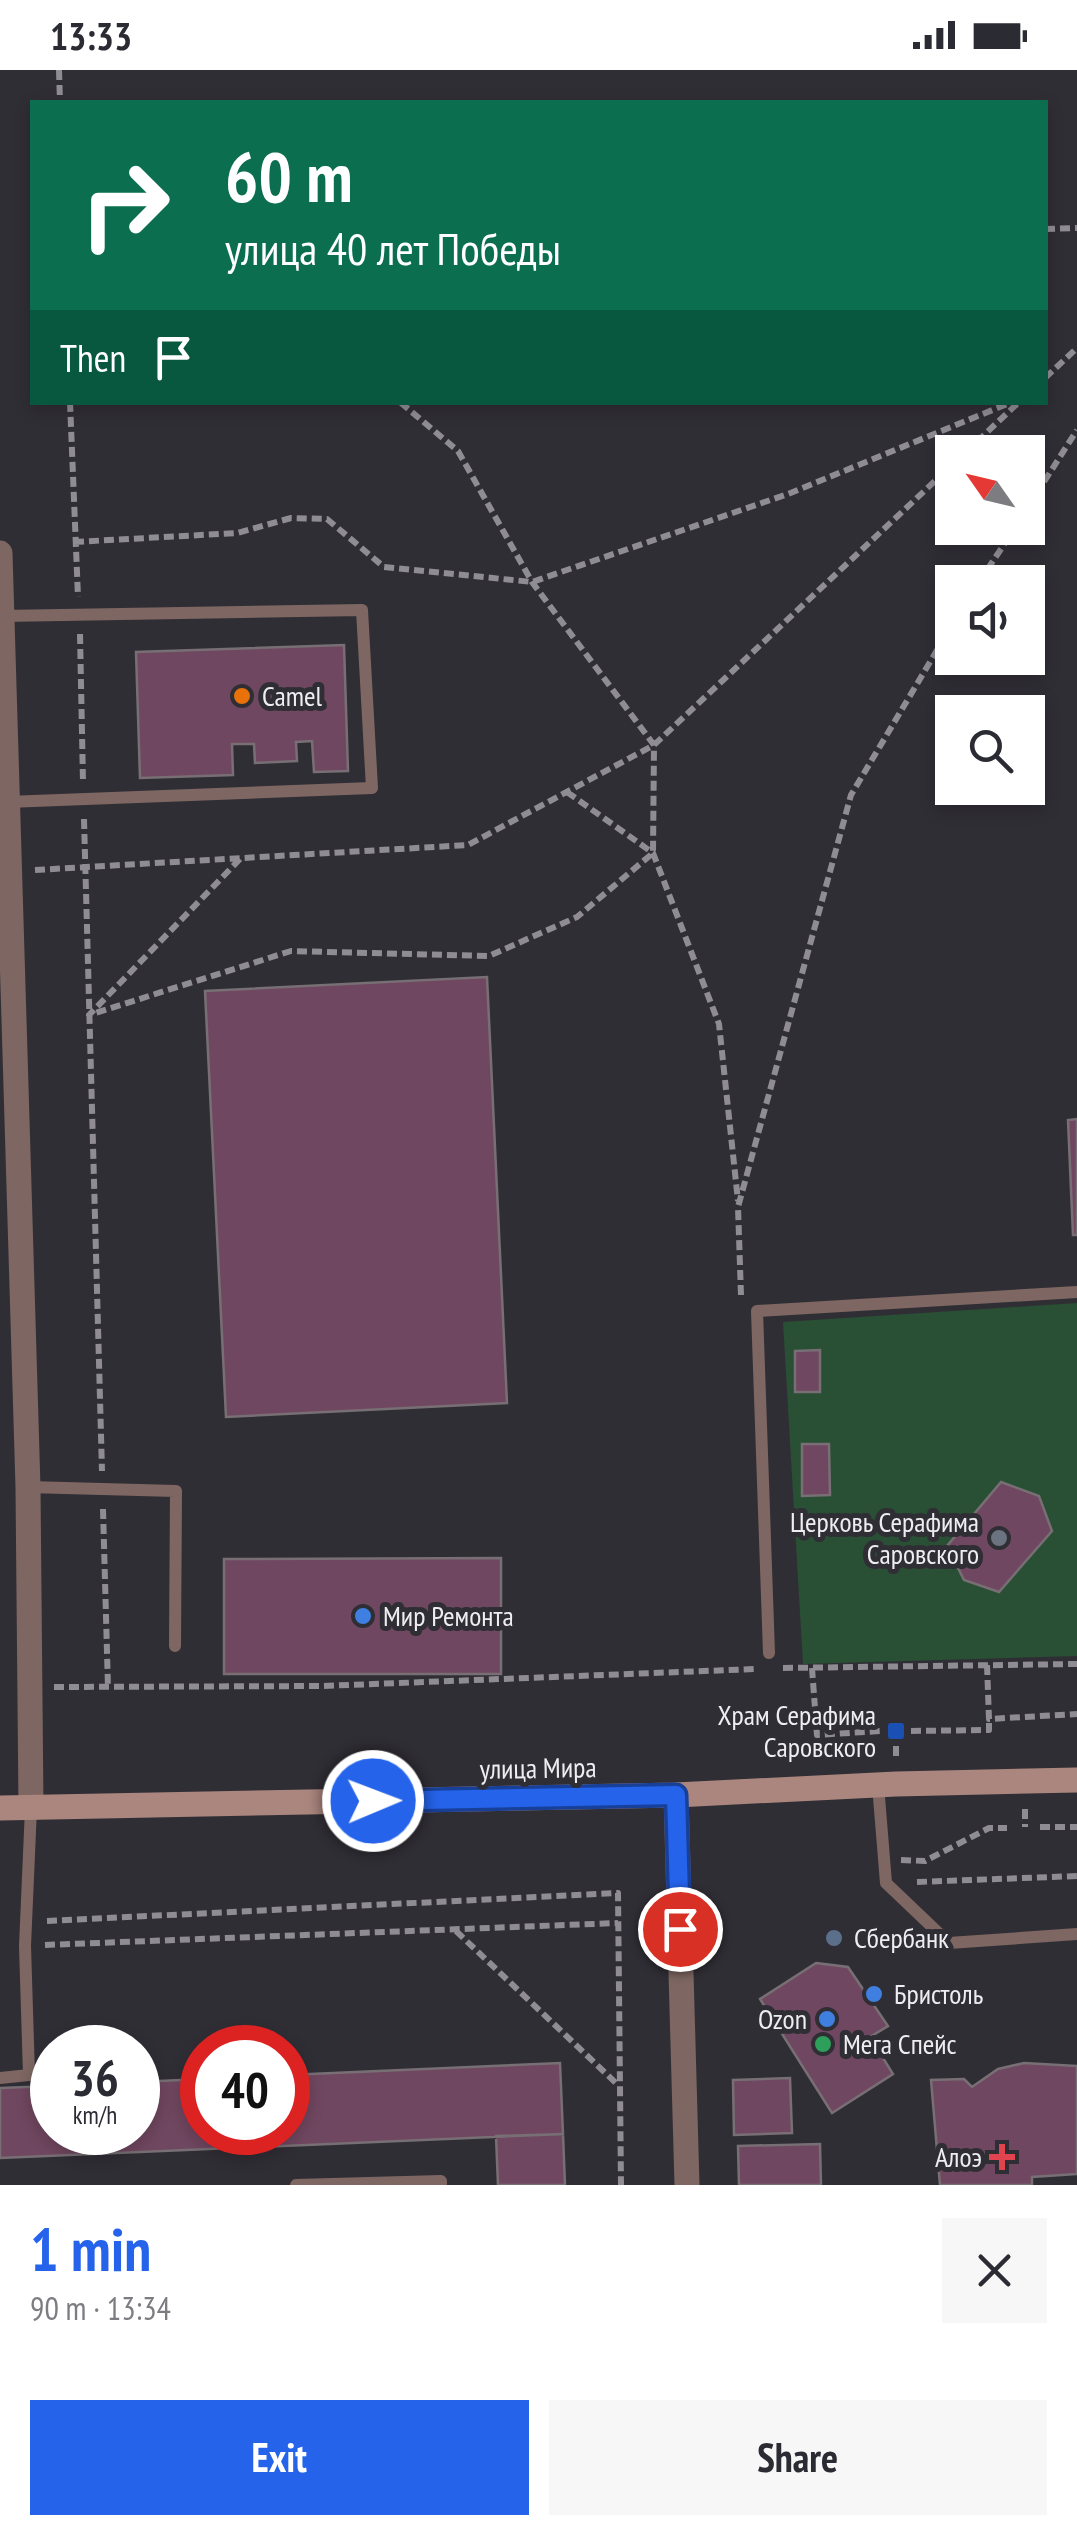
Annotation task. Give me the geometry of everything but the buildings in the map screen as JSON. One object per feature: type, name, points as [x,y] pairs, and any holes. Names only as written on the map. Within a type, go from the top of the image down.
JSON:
[{"type":"street","points":[[0,554],[10,870],[9,1107],[28,1487],[31,1808]]},
{"type":"street","name":"улица Мира","points":[[0,1808],[676,1795],[1077,1780]]},
{"type":"street","points":[[676,1795],[687,2185]]},
{"type":"lane","points":[[2,616],[362,610],[372,788],[7,802]]},
{"type":"lane","points":[[769,1653],[757,1311],[1077,1292]]},
{"type":"lane","points":[[28,1487],[176,1490],[175,1646]]},
{"type":"lane","points":[[878,1785],[886,1883],[949,1942],[1077,1934]]},
{"type":"lane","points":[[0,2078],[29,2076],[25,1946],[31,1808]]},
{"type":"lane","points":[[296,2185],[441,2181],[441,2185]]},
{"type":"path","points":[[59,70],[60,100]]},
{"type":"path","points":[[1048,229],[1077,228]]},
{"type":"path","points":[[1048,375],[1077,348]]},
{"type":"path","points":[[70,405],[108,1688]]},
{"type":"path","points":[[404,405],[458,451],[532,582],[654,745],[652,853],[719,1024],[738,1207],[742,1303]]},
{"type":"path","points":[[74,542],[237,532],[291,518],[327,519],[384,567],[532,582],[788,494],[1009,405]]},
{"type":"path","points":[[983,435],[1013,405]]},
{"type":"path","points":[[1045,480],[1077,430]]},
{"type":"path","points":[[10,870],[468,845],[654,745],[935,481]]},
{"type":"path","points":[[738,1207],[851,794],[935,653]]},
{"type":"path","points":[[567,792],[652,853]]},
{"type":"path","points":[[89,1016],[291,951],[489,956],[577,917],[652,853]]},
{"type":"path","points":[[89,1016],[240,859]]},
{"type":"path","points":[[30,1687],[323,1686],[812,1668],[1077,1664]]},
{"type":"path","points":[[911,1731],[990,1730],[987,1665]]},
{"type":"path","points":[[812,1668],[817,1735],[880,1731]]},
{"type":"path","points":[[989,1719],[1077,1714]]},
{"type":"path","points":[[1040,1827],[1077,1827]]},
{"type":"path","points":[[884,1859],[925,1861],[989,1828],[1007,1828]]},
{"type":"path","points":[[886,1883],[1077,1876]]},
{"type":"path","points":[[26,1922],[618,1893],[621,2185]]},
{"type":"path","points":[[25,1946],[618,1924]]},
{"type":"path","points":[[455,1929],[618,2085]]},
{"type":"green space","points":[[1077,1303],[1077,1656],[803,1664],[783,1322]]},
{"type":"place","name":"Camel","points":[[242,696]]},
{"type":"place","name":"Церковь Серафима Саровского","points":[[999,1538]]},
{"type":"place","name":"Мир Ремонта","points":[[363,1616]]},
{"type":"place","name":"Храм Серафима Саровского","points":[[896,1731]]},
{"type":"place","name":"Сбербанк","points":[[834,1938]]},
{"type":"place","name":"Бристоль","points":[[874,1994]]},
{"type":"place","name":"Ozon","points":[[827,2019]]},
{"type":"place","name":"Мега Спейс","points":[[823,2044]]},
{"type":"place","name":"Алоэ","points":[[1002,2157]]},
{"type":"route","points":[[373,1801],[676,1795],[680,1929]]}]
